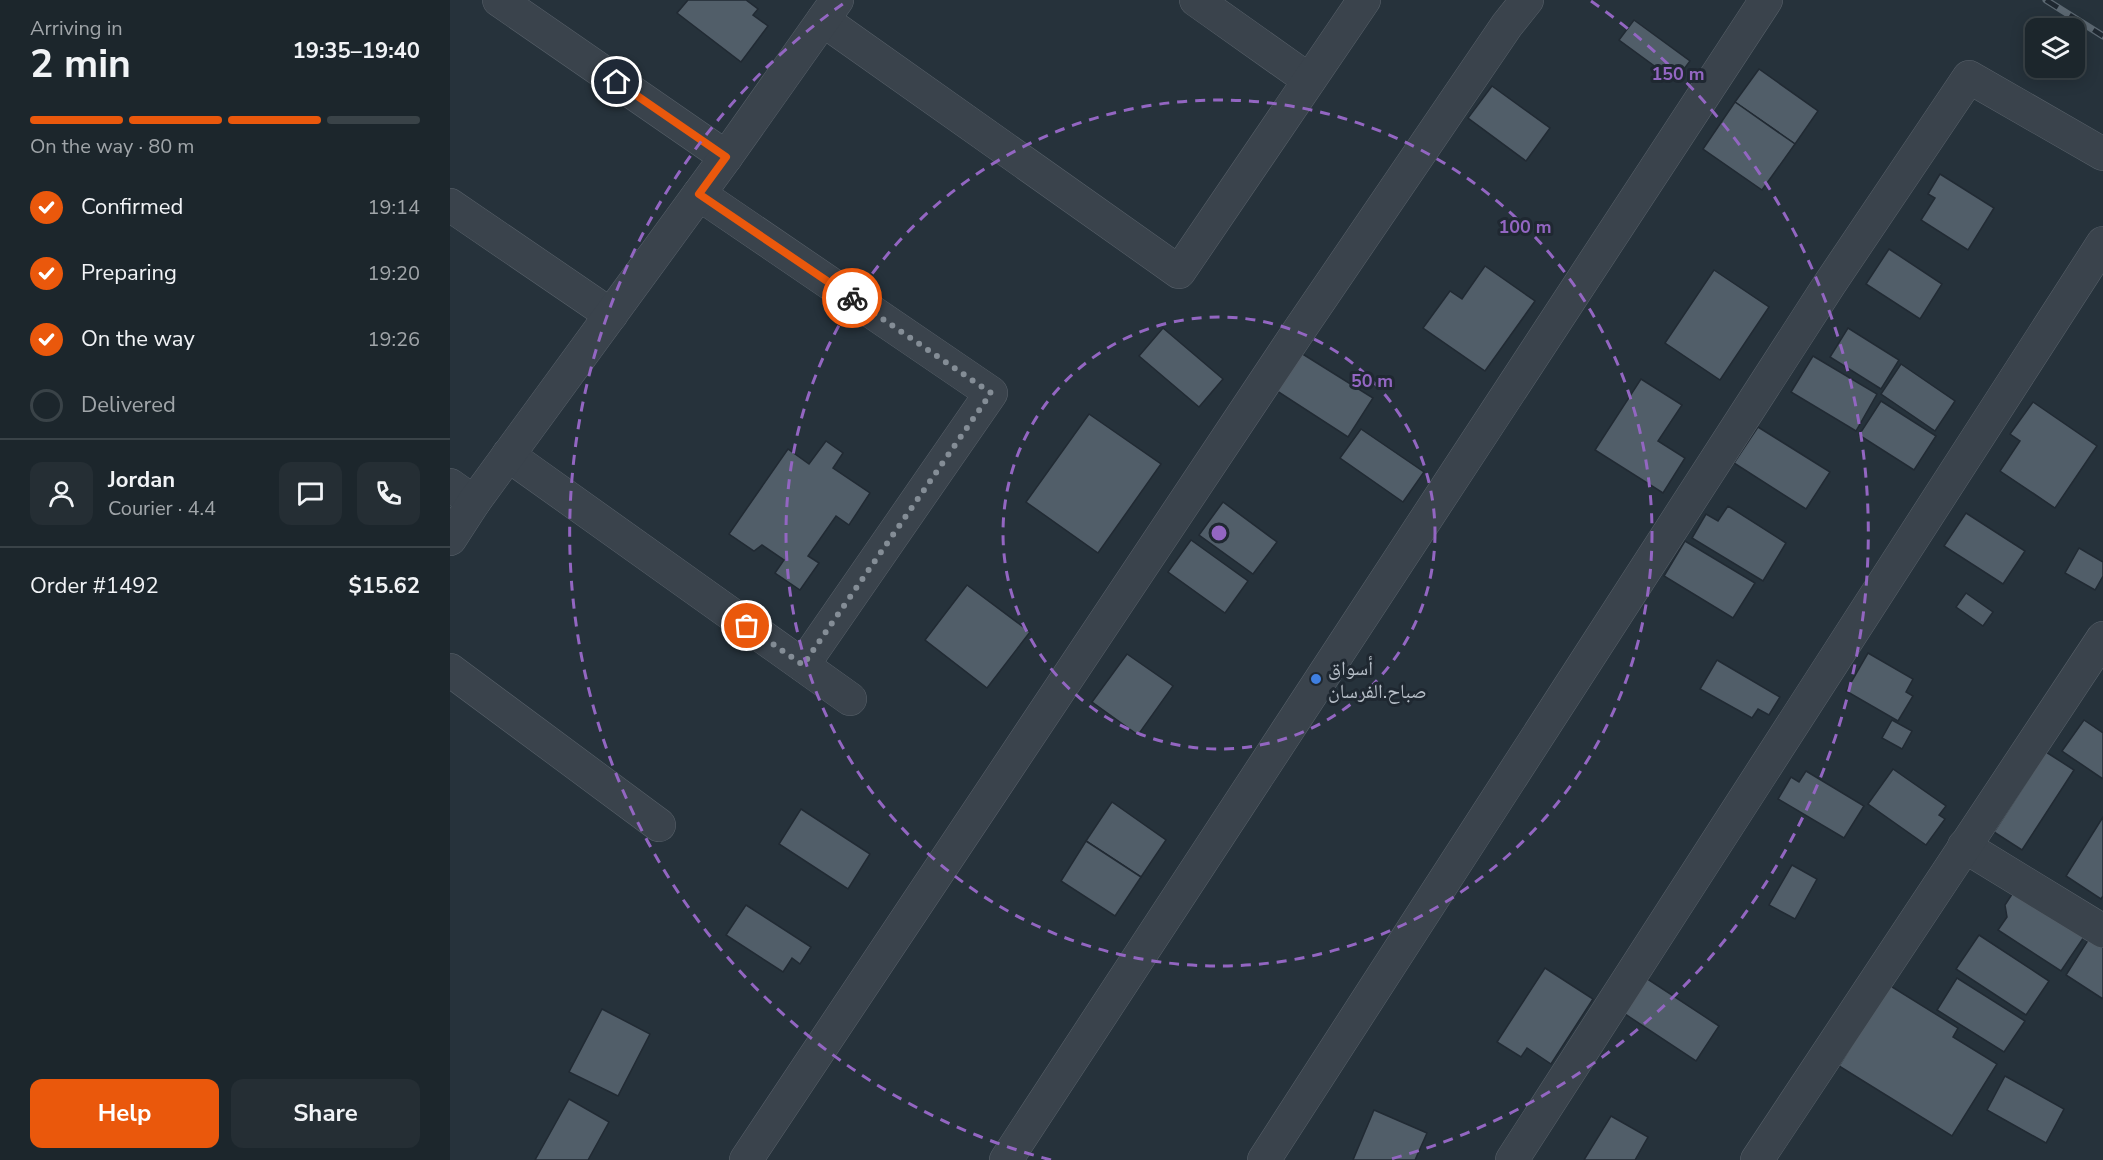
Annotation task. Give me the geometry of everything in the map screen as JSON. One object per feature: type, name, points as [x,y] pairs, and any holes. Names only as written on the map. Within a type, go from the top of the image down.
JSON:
[{"type":"street","points":[[499,0],[533,10],[726,157]]},
{"type":"street","points":[[1196,0],[1309,80]]},
{"type":"street","points":[[450,539],[462,494],[508,455],[726,157],[830,10],[1179,272],[1364,0]]},
{"type":"street","points":[[746,1160],[1296,335],[1507,25],[1527,0]]},
{"type":"street","points":[[1006,1160],[1766,0]]},
{"type":"street","points":[[1264,1160],[1829,285],[1970,77],[2103,154]]},
{"type":"street","points":[[699,194],[991,393],[803,665]]},
{"type":"street","points":[[450,205],[611,315]]},
{"type":"street","points":[[1512,1160],[2103,243]]},
{"type":"street","points":[[508,455],[850,699]]},
{"type":"street","points":[[1757,1160],[1964,846],[2098,657]]},
{"type":"street","points":[[450,670],[659,825]]},
{"type":"street","points":[[1964,846],[2103,931]]},
{"type":"building","points":[[688,0],[746,0],[758,9],[753,15],[768,26],[741,62],[677,13]]},
{"type":"building","points":[[1634,20],[1690,61],[1675,81],[1619,40]]},
{"type":"building","points":[[1759,69],[1818,111],[1795,144],[1735,102]]},
{"type":"building","points":[[1492,86],[1550,128],[1526,161],[1468,118]]},
{"type":"building","points":[[1735,102],[1795,144],[1762,190],[1703,149]]},
{"type":"building","points":[[1940,174],[1994,208],[1968,250],[1921,220],[1935,198],[1928,194]]},
{"type":"building","points":[[1889,249],[1942,284],[1920,319],[1866,284]]},
{"type":"building","points":[[1485,266],[1535,301],[1485,371],[1423,328],[1450,291],[1462,299]]},
{"type":"building","points":[[1714,270],[1769,307],[1720,380],[1665,343]]},
{"type":"building","points":[[1163,328],[1223,379],[1199,407],[1139,356]]},
{"type":"building","points":[[1848,328],[1899,360],[1881,389],[1830,357]]},
{"type":"building","points":[[1301,353],[1373,398],[1348,437],[1277,391]]},
{"type":"building","points":[[1813,356],[1877,394],[1856,431],[1791,392]]},
{"type":"building","points":[[1901,364],[1955,401],[1935,431],[1881,394]]},
{"type":"building","points":[[1641,379],[1682,405],[1658,441],[1685,458],[1663,493],[1595,450]]},
{"type":"building","points":[[1881,401],[1936,436],[1914,470],[1859,435]]},
{"type":"building","points":[[2033,402],[2097,446],[2055,508],[2000,471],[2020,441],[2010,434]]},
{"type":"building","points":[[1089,414],[1161,464],[1098,553],[1026,502]]},
{"type":"building","points":[[1758,427],[1830,472],[1806,509],[1734,463]]},
{"type":"building","points":[[1361,429],[1424,472],[1403,502],[1340,458]]},
{"type":"building","points":[[826,441],[843,453],[833,468],[870,493],[849,525],[836,516],[808,556],[819,563],[800,590],[775,573],[784,560],[762,545],[754,551],[729,534],[788,449],[809,464]]},
{"type":"building","points":[[1223,502],[1277,542],[1253,574],[1199,535]]},
{"type":"building","points":[[1728,506],[1786,543],[1763,581],[1692,538],[1706,514],[1718,521]]},
{"type":"building","points":[[1966,513],[2025,551],[2003,584],[1944,546]]},
{"type":"building","points":[[1191,540],[1248,581],[1225,613],[1168,572]]},
{"type":"building","points":[[1685,541],[1755,583],[1733,618],[1664,576]]},
{"type":"building","points":[[2079,548],[2103,562],[2103,576],[2095,590],[2065,573]]},
{"type":"building","points":[[967,585],[1030,632],[987,688],[925,640]]},
{"type":"building","points":[[1966,593],[1993,612],[1983,626],[1956,607]]},
{"type":"building","points":[[1868,653],[1913,679],[1906,692],[1913,696],[1898,721],[1846,691]]},
{"type":"building","points":[[1127,654],[1173,686],[1138,735],[1092,702]]},
{"type":"building","points":[[1717,660],[1780,697],[1769,715],[1758,709],[1752,718],[1700,689]]},
{"type":"building","points":[[1892,720],[1912,731],[1902,749],[1882,738]]},
{"type":"building","points":[[2084,720],[2103,733],[2103,779],[2062,751]]},
{"type":"building","points":[[2046,752],[2074,770],[2022,850],[1994,832]]},
{"type":"building","points":[[1893,769],[1946,806],[1939,815],[1945,819],[1926,845],[1868,804]]},
{"type":"building","points":[[1806,771],[1864,806],[1844,838],[1778,799],[1791,777],[1799,782]]},
{"type":"building","points":[[1112,802],[1166,840],[1141,877],[1086,841]]},
{"type":"building","points":[[801,809],[870,854],[848,889],[779,844]]},
{"type":"building","points":[[2103,817],[2103,896],[2101,899],[2066,876]]},
{"type":"building","points":[[1086,841],[1141,877],[1115,916],[1061,881]]},
{"type":"building","points":[[1792,865],[1817,879],[1795,919],[1769,905]]},
{"type":"building","points":[[2016,888],[2086,934],[2061,971],[1998,930],[2007,917],[2005,905]]},
{"type":"building","points":[[746,905],[811,947],[800,964],[792,958],[783,972],[726,935]]},
{"type":"building","points":[[1979,935],[2049,981],[2026,1015],[1956,969]]},
{"type":"building","points":[[2090,937],[2103,946],[2103,999],[2066,975]]},
{"type":"building","points":[[1545,968],[1593,999],[1551,1064],[1527,1048],[1521,1057],[1497,1042]]},
{"type":"building","points":[[1646,978],[1719,1026],[1696,1061],[1622,1012]]},
{"type":"building","points":[[1957,978],[2025,1021],[2004,1052],[1937,1010]]},
{"type":"building","points":[[1889,985],[1958,1028],[1953,1037],[1997,1064],[1952,1136],[1839,1066]]},
{"type":"building","points":[[602,1009],[650,1034],[618,1096],[569,1072]]},
{"type":"building","points":[[2005,1076],[2064,1109],[2046,1143],[1987,1110]]},
{"type":"building","points":[[569,1099],[609,1122],[588,1160],[535,1160]]},
{"type":"building","points":[[1374,1110],[1427,1133],[1415,1160],[1353,1160]]},
{"type":"building","points":[[1611,1116],[1648,1137],[1635,1160],[1584,1160]]},
{"type":"railway","points":[[2046,0],[2103,36]]},
{"type":"way so far","points":[[747,626],[803,665],[991,393],[852,298]]},
{"type":"place","name":"أسواق صباح.الفرسان","points":[[1316,679]]},
{"type":"route","points":[[617,82],[726,157],[699,194],[852,298]]}]
